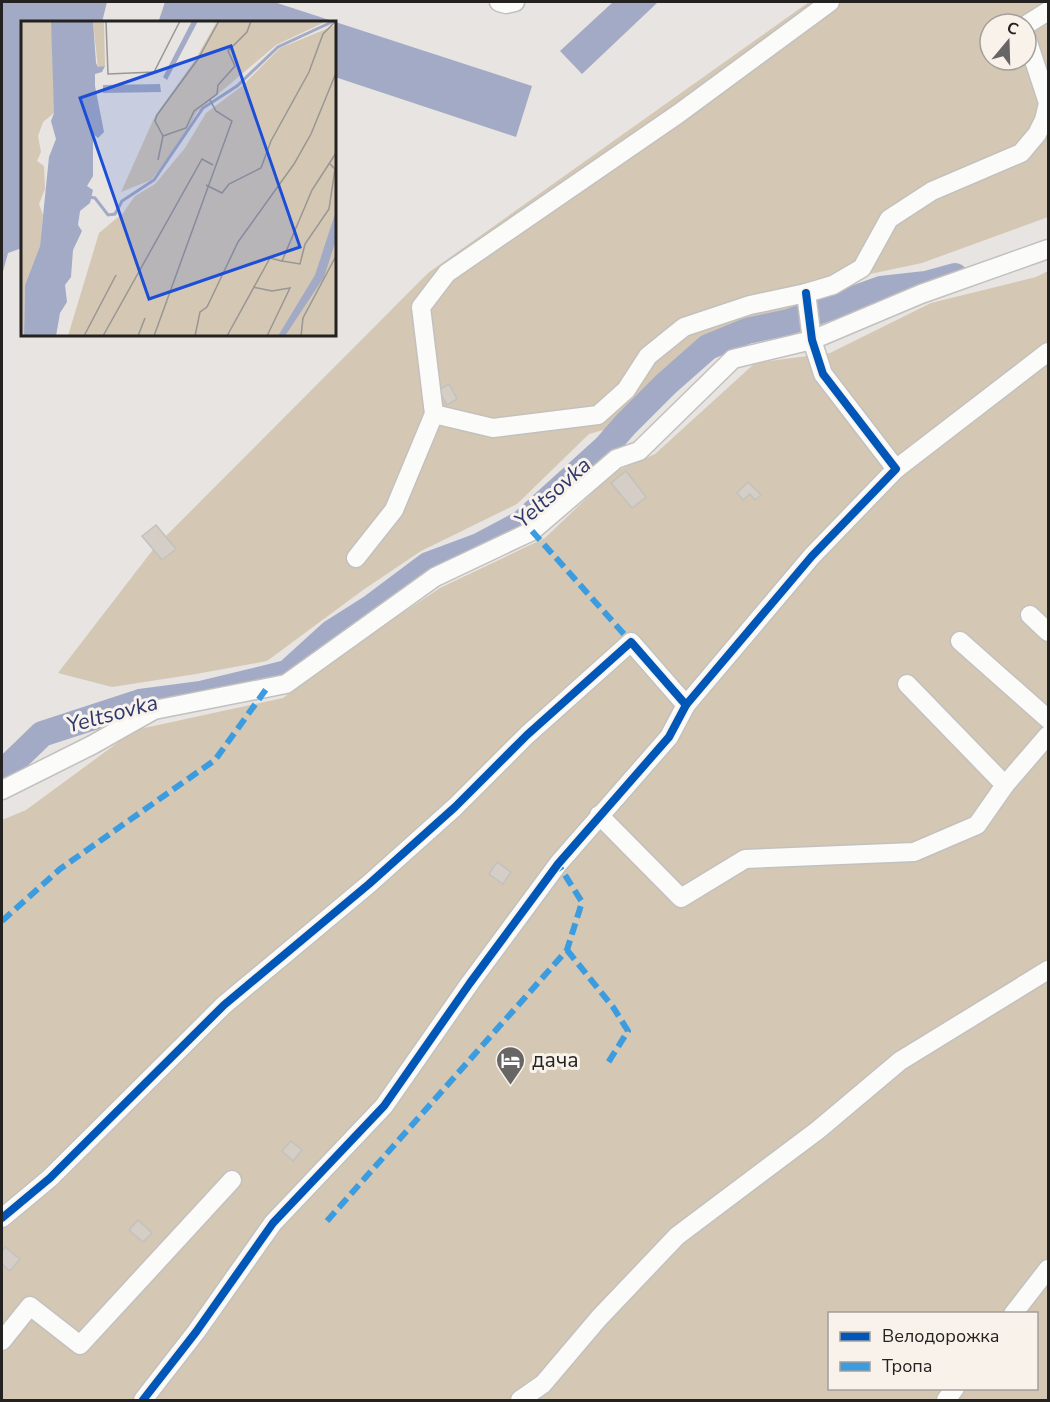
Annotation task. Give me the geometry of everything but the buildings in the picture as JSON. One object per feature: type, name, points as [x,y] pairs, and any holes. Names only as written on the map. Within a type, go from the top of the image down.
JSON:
[{"type":"street","points":[[498,2],[506,4],[514,2]]},
{"type":"street","points":[[356,558],[394,510],[434,414],[421,307],[447,273],[678,114],[830,2]]},
{"type":"street","points":[[434,414],[493,428],[598,416],[626,390],[648,356],[684,327],[750,305],[833,285],[861,268],[888,219],[932,191],[1021,153],[1044,120],[1047,103],[1037,72]]},
{"type":"street","points":[[2,790],[92,746],[153,710],[286,684],[435,577],[532,531],[616,459],[639,451],[733,359],[812,340],[921,294],[1048,249]]},
{"type":"street","points":[[806,293],[812,340],[824,374],[896,470]]},
{"type":"street","points":[[143,1401],[196,1332],[273,1223],[384,1106],[558,864],[669,737],[686,705],[812,556],[896,470],[1048,352]]},
{"type":"street","points":[[1030,615],[1048,632]]},
{"type":"street","points":[[960,641],[1048,719]]},
{"type":"street","points":[[2,1218],[50,1178],[224,1005],[369,884],[455,807],[527,735],[632,642],[686,705]]},
{"type":"street","points":[[907,684],[1005,785]]},
{"type":"street","points":[[599,815],[681,898],[745,859],[914,852],[977,825],[1005,785],[1048,735]]},
{"type":"street","points":[[520,1401],[543,1384],[599,1318],[677,1236],[819,1130],[900,1061],[1048,970]]},
{"type":"street","points":[[2,1341],[30,1306],[80,1345],[232,1180]]},
{"type":"street","points":[[1015,1312],[1048,1269]]},
{"type":"shaded area","points":[[809,2],[1048,2],[1048,217],[922,263],[865,275],[817,308],[772,324],[700,340],[652,385],[621,425],[589,434],[517,504],[421,551],[363,590],[267,661],[112,687],[58,673],[155,547],[428,273]]},
{"type":"shaded area","points":[[1048,271],[1048,1400],[2,1400],[2,820],[26,810],[135,730],[283,698],[350,648],[440,588],[545,538],[614,472],[655,454],[755,363],[830,353],[931,303],[1036,277]]},
{"type":"water","points":[[2,2],[107,2],[102,21],[21,21],[21,248],[8,253],[2,275]]},
{"type":"water","points":[[165,2],[274,2],[332,21],[164,21],[159,20]]},
{"type":"water","points":[[613,2],[658,2],[582,74],[560,51]]},
{"type":"water","points":[[336,22],[532,86],[516,137],[336,77]]},
{"type":"waterway","name":"Yeltsovka","points":[[2,782],[11,764],[42,734],[140,702],[201,694],[287,673],[331,633],[372,607],[428,565],[479,546],[522,523],[605,448],[666,384],[708,347],[747,331],[789,322],[881,289],[926,284],[955,276]]},
{"type":"marked path","points":[[532,531],[631,642]]},
{"type":"marked path","points":[[2,921],[60,869],[215,760],[267,688]]},
{"type":"marked path","points":[[327,1221],[567,950],[582,902],[558,864]]},
{"type":"marked path","points":[[567,950],[613,1007],[628,1031],[606,1066]]},
{"type":"cycle path","points":[[143,1400],[196,1332],[273,1223],[384,1106],[470,983],[558,864],[669,737],[686,705],[812,556],[896,469],[823,374],[812,340],[806,293]]},
{"type":"cycle path","points":[[2,1218],[50,1178],[224,1005],[369,884],[455,807],[527,735],[631,642],[686,705]]},
{"type":"place","name":"дача","points":[[511,1086]]}]
